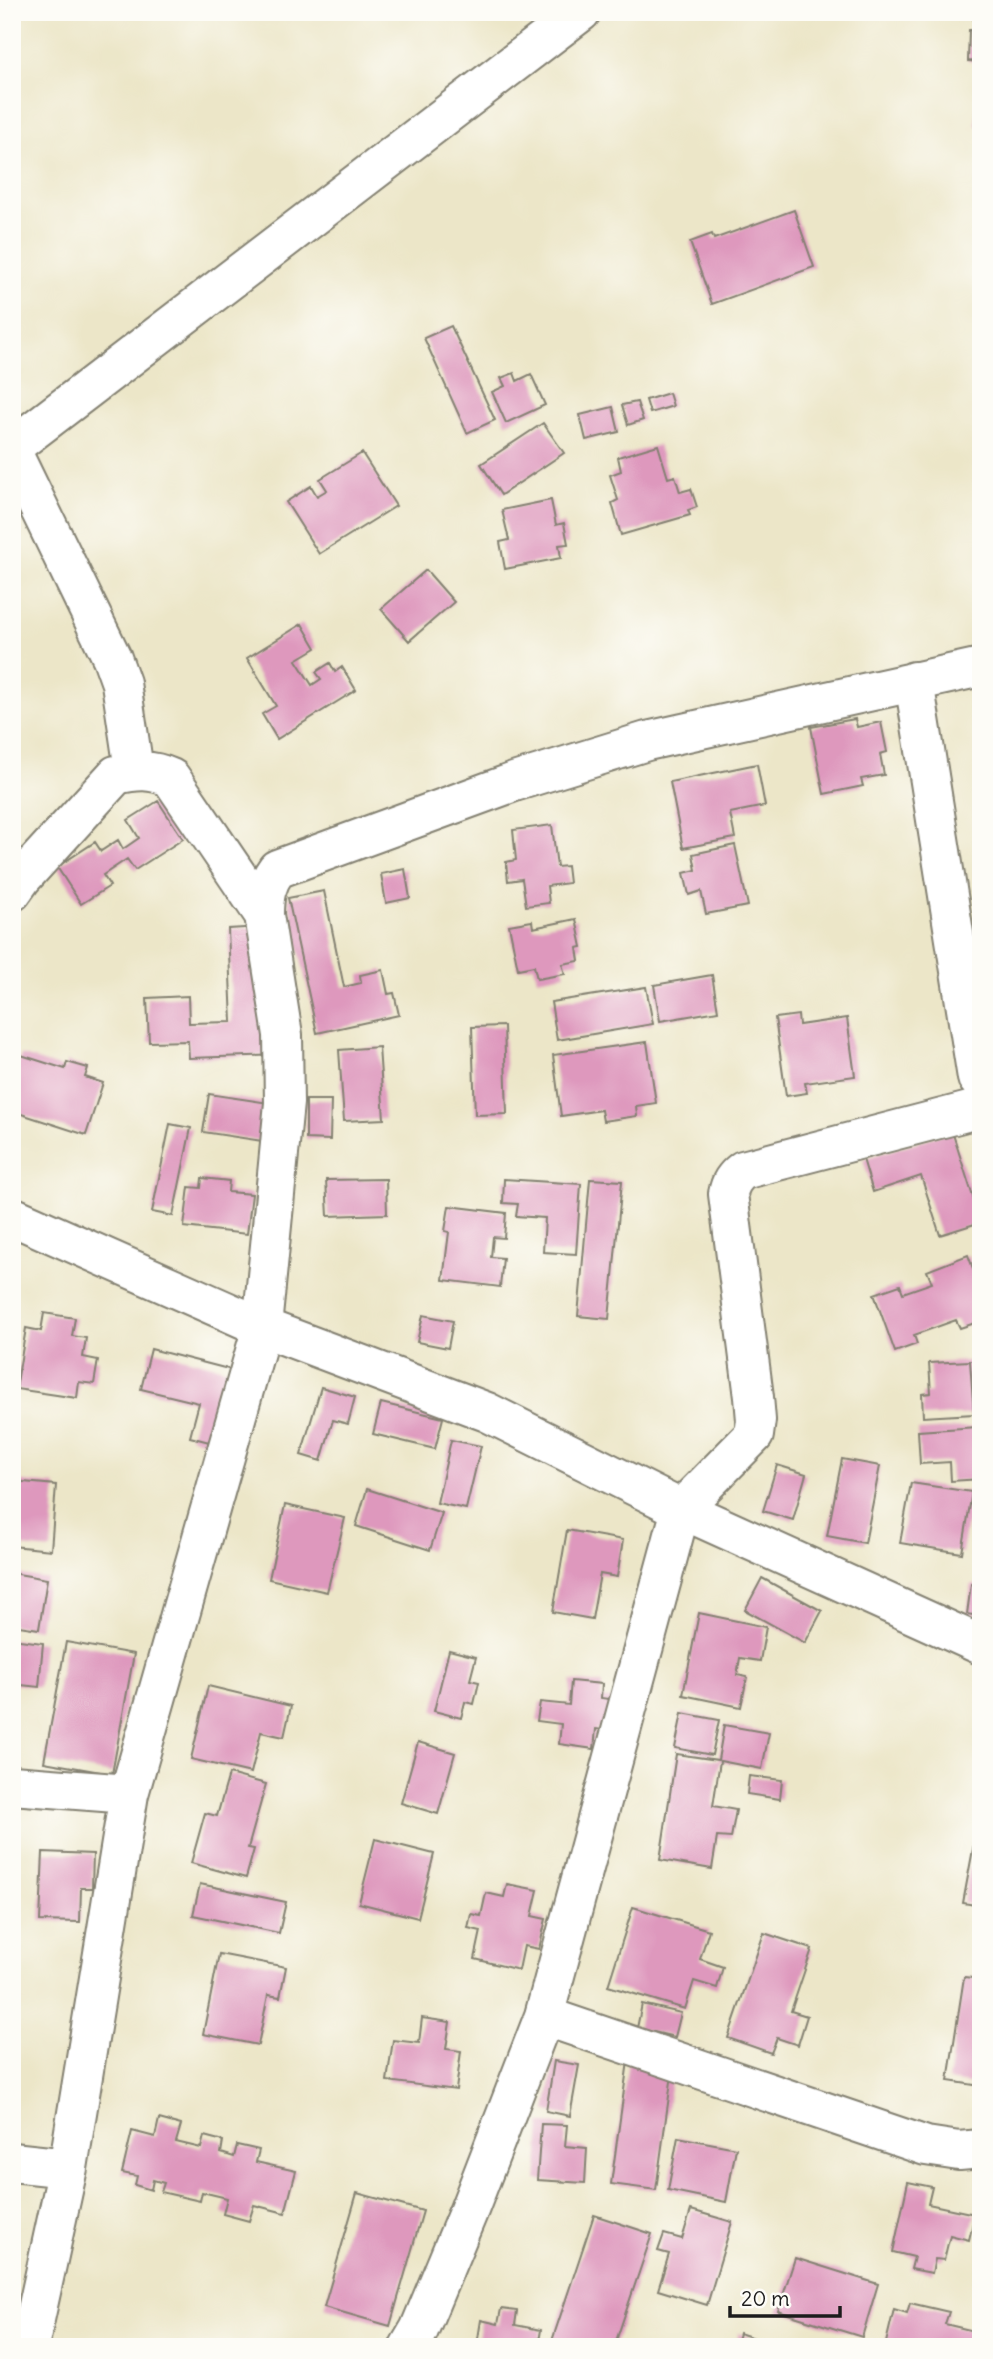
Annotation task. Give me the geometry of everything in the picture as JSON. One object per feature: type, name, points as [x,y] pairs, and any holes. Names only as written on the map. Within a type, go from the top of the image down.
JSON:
[{"type":"street","points":[[134,770],[117,670],[12,450],[581,12]]},
{"type":"street","points":[[29,2347],[68,2168],[129,1794],[262,1327],[284,1103],[283,1035],[264,915],[268,880],[277,869],[514,782],[647,741],[981,667]]},
{"type":"street","points":[[914,681],[977,1078],[981,1083]]},
{"type":"street","points":[[12,892],[116,775],[134,770],[155,771],[171,778],[264,915]]},
{"type":"street","points":[[408,2347],[419,2330],[469,2210],[544,2016],[681,1509],[754,1435],[756,1420],[728,1194],[734,1178],[743,1170],[981,1108]]},
{"type":"street","points":[[12,1216],[262,1327],[486,1412],[681,1509],[981,1645]]},
{"type":"street","points":[[12,1786],[129,1794]]},
{"type":"street","points":[[544,2016],[926,2146],[959,2151],[981,2148]]},
{"type":"street","points":[[12,2162],[68,2168]]},
{"type":"building","points":[[973,12],[981,12],[981,25],[974,26]]},
{"type":"building","points":[[969,30],[981,30],[981,62],[968,61]]},
{"type":"building","points":[[976,70],[981,70],[981,126],[976,126]]},
{"type":"building","points":[[794,210],[814,267],[712,304],[690,242],[712,234],[714,239]]},
{"type":"building","points":[[451,326],[495,420],[467,433],[424,338]]},
{"type":"building","points":[[514,373],[517,381],[531,374],[545,405],[506,423],[492,392],[505,386],[501,378]]},
{"type":"building","points":[[669,393],[673,406],[650,413],[646,400]]},
{"type":"building","points":[[637,402],[643,420],[628,425],[622,405]]},
{"type":"building","points":[[613,407],[619,432],[586,440],[580,415]]},
{"type":"building","points":[[543,423],[564,453],[501,495],[481,464]]},
{"type":"building","points":[[658,445],[668,478],[675,476],[680,492],[691,489],[697,507],[688,510],[690,515],[621,535],[612,503],[618,500],[610,475],[621,471],[618,457]]},
{"type":"building","points":[[362,453],[396,506],[319,554],[286,502],[311,486],[317,496],[327,490],[320,479]]},
{"type":"building","points":[[551,500],[556,525],[564,523],[568,544],[559,545],[561,558],[505,569],[500,542],[509,540],[502,510]]},
{"type":"building","points":[[426,570],[454,602],[409,641],[381,609]]},
{"type":"building","points":[[302,624],[316,648],[296,660],[312,685],[321,679],[316,672],[330,663],[335,672],[342,667],[356,690],[277,739],[262,714],[276,706],[247,658]]},
{"type":"building","points":[[855,719],[857,727],[881,722],[887,752],[880,754],[884,775],[861,779],[863,786],[824,794],[811,727]]},
{"type":"building","points":[[757,764],[765,806],[730,813],[735,838],[683,848],[670,782]]},
{"type":"building","points":[[158,801],[183,839],[135,870],[127,859],[103,875],[110,886],[81,904],[57,867],[95,842],[101,851],[118,840],[123,849],[139,838],[128,820]]},
{"type":"building","points":[[552,825],[557,867],[567,866],[569,883],[547,886],[549,903],[526,906],[522,879],[508,881],[506,862],[516,860],[513,830]]},
{"type":"building","points":[[735,845],[748,906],[706,914],[701,891],[689,895],[684,873],[696,870],[693,854]]},
{"type":"building","points":[[405,869],[410,898],[386,903],[381,874]]},
{"type":"building","points":[[324,891],[344,987],[361,983],[360,975],[383,970],[388,994],[394,993],[399,1015],[317,1033],[288,898]]},
{"type":"building","points":[[576,919],[582,947],[577,948],[579,961],[562,964],[565,974],[537,979],[534,966],[518,969],[509,925],[532,921],[533,928]]},
{"type":"building","points":[[262,927],[282,1055],[189,1058],[188,1041],[149,1042],[147,998],[188,996],[189,1023],[232,1022],[228,929]]},
{"type":"building","points":[[712,975],[718,1011],[660,1021],[654,985]]},
{"type":"building","points":[[646,987],[653,1024],[557,1040],[551,1002]]},
{"type":"building","points":[[798,1015],[799,1025],[847,1018],[855,1076],[805,1083],[807,1093],[786,1096],[775,1018]]},
{"type":"building","points":[[504,1026],[507,1114],[475,1115],[472,1027]]},
{"type":"building","points":[[647,1042],[656,1103],[636,1106],[637,1116],[603,1121],[601,1110],[561,1116],[553,1055]]},
{"type":"building","points":[[379,1047],[384,1119],[344,1121],[339,1050]]},
{"type":"building","points":[[21,1055],[65,1069],[67,1062],[88,1068],[85,1077],[103,1083],[86,1135],[12,1111],[12,1080]]},
{"type":"building","points":[[209,1094],[275,1104],[269,1142],[203,1132]]},
{"type":"building","points":[[306,1100],[331,1100],[330,1140],[306,1139]]},
{"type":"building","points":[[170,1124],[191,1128],[173,1216],[152,1212]]},
{"type":"building","points":[[952,1131],[981,1222],[940,1235],[921,1176],[873,1192],[863,1159]]},
{"type":"building","points":[[202,1178],[229,1181],[228,1192],[252,1194],[247,1234],[184,1227],[189,1187],[201,1188]]},
{"type":"building","points":[[386,1179],[387,1214],[328,1216],[326,1180]]},
{"type":"building","points":[[504,1179],[581,1184],[576,1254],[543,1252],[545,1218],[516,1216],[518,1204],[503,1203]]},
{"type":"building","points":[[590,1179],[622,1181],[609,1319],[578,1316]]},
{"type":"building","points":[[449,1206],[506,1213],[504,1238],[493,1237],[491,1257],[503,1258],[500,1287],[443,1280],[449,1232],[445,1231]]},
{"type":"building","points":[[968,1255],[981,1290],[981,1321],[960,1328],[956,1320],[914,1335],[917,1344],[895,1352],[874,1294],[900,1285],[903,1293],[932,1283],[927,1271]]},
{"type":"building","points":[[44,1313],[75,1318],[72,1336],[86,1338],[83,1357],[98,1360],[94,1384],[79,1382],[77,1398],[16,1389],[26,1328],[41,1331]]},
{"type":"building","points":[[423,1315],[453,1321],[448,1348],[417,1342]]},
{"type":"building","points":[[151,1349],[236,1371],[217,1444],[190,1437],[199,1403],[141,1389]]},
{"type":"building","points":[[970,1361],[974,1414],[923,1417],[922,1394],[931,1393],[929,1363]]},
{"type":"building","points":[[321,1387],[355,1397],[348,1424],[333,1420],[321,1461],[301,1455]]},
{"type":"building","points":[[381,1403],[443,1418],[435,1449],[373,1434]]},
{"type":"building","points":[[977,1427],[981,1479],[951,1481],[950,1462],[920,1464],[918,1431]]},
{"type":"building","points":[[451,1440],[481,1446],[466,1509],[437,1503]]},
{"type":"building","points":[[842,1459],[880,1466],[865,1543],[827,1536]]},
{"type":"building","points":[[777,1465],[806,1474],[793,1520],[763,1511]]},
{"type":"building","points":[[12,1481],[56,1485],[51,1550],[12,1546]]},
{"type":"building","points":[[911,1483],[972,1492],[962,1553],[900,1543]]},
{"type":"building","points":[[367,1489],[442,1513],[430,1550],[356,1526]]},
{"type":"building","points":[[285,1505],[345,1518],[327,1592],[269,1579]]},
{"type":"building","points":[[981,1529],[981,1557],[975,1556]]},
{"type":"building","points":[[567,1530],[623,1540],[617,1577],[600,1574],[592,1619],[553,1612]]},
{"type":"building","points":[[12,1573],[47,1579],[39,1629],[12,1625]]},
{"type":"building","points":[[762,1578],[822,1611],[805,1643],[745,1610]]},
{"type":"building","points":[[971,1584],[981,1586],[981,1616],[967,1614]]},
{"type":"building","points":[[699,1613],[766,1627],[760,1661],[740,1658],[737,1675],[747,1677],[741,1707],[683,1695]]},
{"type":"building","points":[[12,1639],[43,1643],[39,1687],[12,1684]]},
{"type":"building","points":[[66,1642],[134,1654],[112,1774],[44,1762]]},
{"type":"building","points":[[449,1650],[476,1657],[470,1680],[479,1682],[474,1704],[465,1702],[461,1718],[434,1711]]},
{"type":"building","points":[[571,1681],[602,1684],[601,1698],[616,1700],[612,1731],[596,1729],[594,1749],[559,1744],[561,1724],[537,1721],[540,1702],[569,1705]]},
{"type":"building","points":[[208,1686],[291,1706],[284,1737],[261,1732],[251,1773],[191,1759]]},
{"type":"building","points":[[682,1713],[719,1720],[712,1755],[675,1748]]},
{"type":"building","points":[[724,1725],[769,1733],[762,1769],[720,1761],[713,1806],[736,1810],[731,1838],[717,1837],[712,1869],[660,1860],[676,1754],[718,1760]]},
{"type":"building","points":[[418,1742],[455,1753],[438,1814],[401,1803]]},
{"type":"building","points":[[229,1774],[266,1784],[248,1848],[254,1849],[246,1878],[191,1863],[205,1813],[217,1816]]},
{"type":"building","points":[[749,1776],[782,1780],[780,1799],[747,1794]]},
{"type":"building","points":[[981,1817],[981,1906],[963,1903]]},
{"type":"building","points":[[375,1839],[434,1854],[418,1918],[359,1903]]},
{"type":"building","points":[[43,1852],[93,1854],[92,1888],[81,1888],[80,1922],[40,1921]]},
{"type":"building","points":[[200,1884],[286,1902],[279,1933],[193,1915]]},
{"type":"building","points":[[507,1884],[538,1890],[532,1916],[546,1919],[539,1949],[524,1946],[519,1970],[475,1959],[481,1931],[468,1928],[471,1914],[481,1916],[486,1893],[504,1897]]},
{"type":"building","points":[[633,1907],[709,1930],[700,1959],[723,1967],[717,1988],[694,1981],[685,2009],[608,1986]]},
{"type":"building","points":[[764,1933],[812,1949],[791,2011],[807,2016],[798,2045],[777,2038],[771,2053],[728,2038]]},
{"type":"building","points":[[219,1954],[286,1967],[280,1997],[268,1995],[258,2045],[203,2034]]},
{"type":"building","points":[[964,1977],[981,1979],[981,2086],[948,2081]]},
{"type":"building","points":[[642,2004],[681,2013],[675,2037],[637,2028]]},
{"type":"building","points":[[422,2018],[450,2022],[446,2049],[461,2051],[456,2090],[387,2081],[393,2040],[419,2043]]},
{"type":"building","points":[[554,2061],[579,2065],[570,2116],[546,2111]]},
{"type":"building","points":[[628,2061],[673,2067],[656,2190],[611,2184]]},
{"type":"building","points":[[159,2119],[181,2125],[176,2142],[201,2148],[204,2136],[223,2141],[221,2153],[234,2157],[237,2145],[259,2150],[256,2162],[296,2171],[285,2213],[254,2205],[249,2221],[223,2214],[227,2198],[202,2192],[200,2201],[161,2192],[164,2183],[153,2180],[151,2190],[135,2185],[137,2176],[122,2173],[132,2131],[155,2137]]},
{"type":"building","points":[[541,2124],[567,2125],[565,2146],[587,2148],[585,2183],[537,2180]]},
{"type":"building","points":[[678,2137],[736,2148],[726,2202],[668,2190]]},
{"type":"building","points":[[908,2182],[932,2187],[928,2204],[975,2214],[969,2240],[950,2235],[944,2260],[935,2259],[932,2273],[911,2269],[914,2257],[893,2252]]},
{"type":"building","points":[[357,2193],[423,2211],[390,2326],[324,2307]]},
{"type":"building","points":[[691,2210],[732,2222],[707,2305],[658,2290],[669,2254],[658,2251],[664,2234],[682,2239]]},
{"type":"building","points":[[594,2215],[652,2234],[614,2347],[550,2347]]},
{"type":"building","points":[[795,2258],[878,2284],[862,2337],[778,2311]]},
{"type":"building","points":[[910,2303],[949,2312],[945,2324],[974,2331],[971,2347],[885,2347],[894,2309],[907,2313]]},
{"type":"building","points":[[501,2309],[517,2311],[515,2325],[541,2330],[538,2347],[477,2345],[481,2320],[498,2324]]},
{"type":"building","points":[[739,2333],[779,2346],[779,2347],[735,2347]]}]
